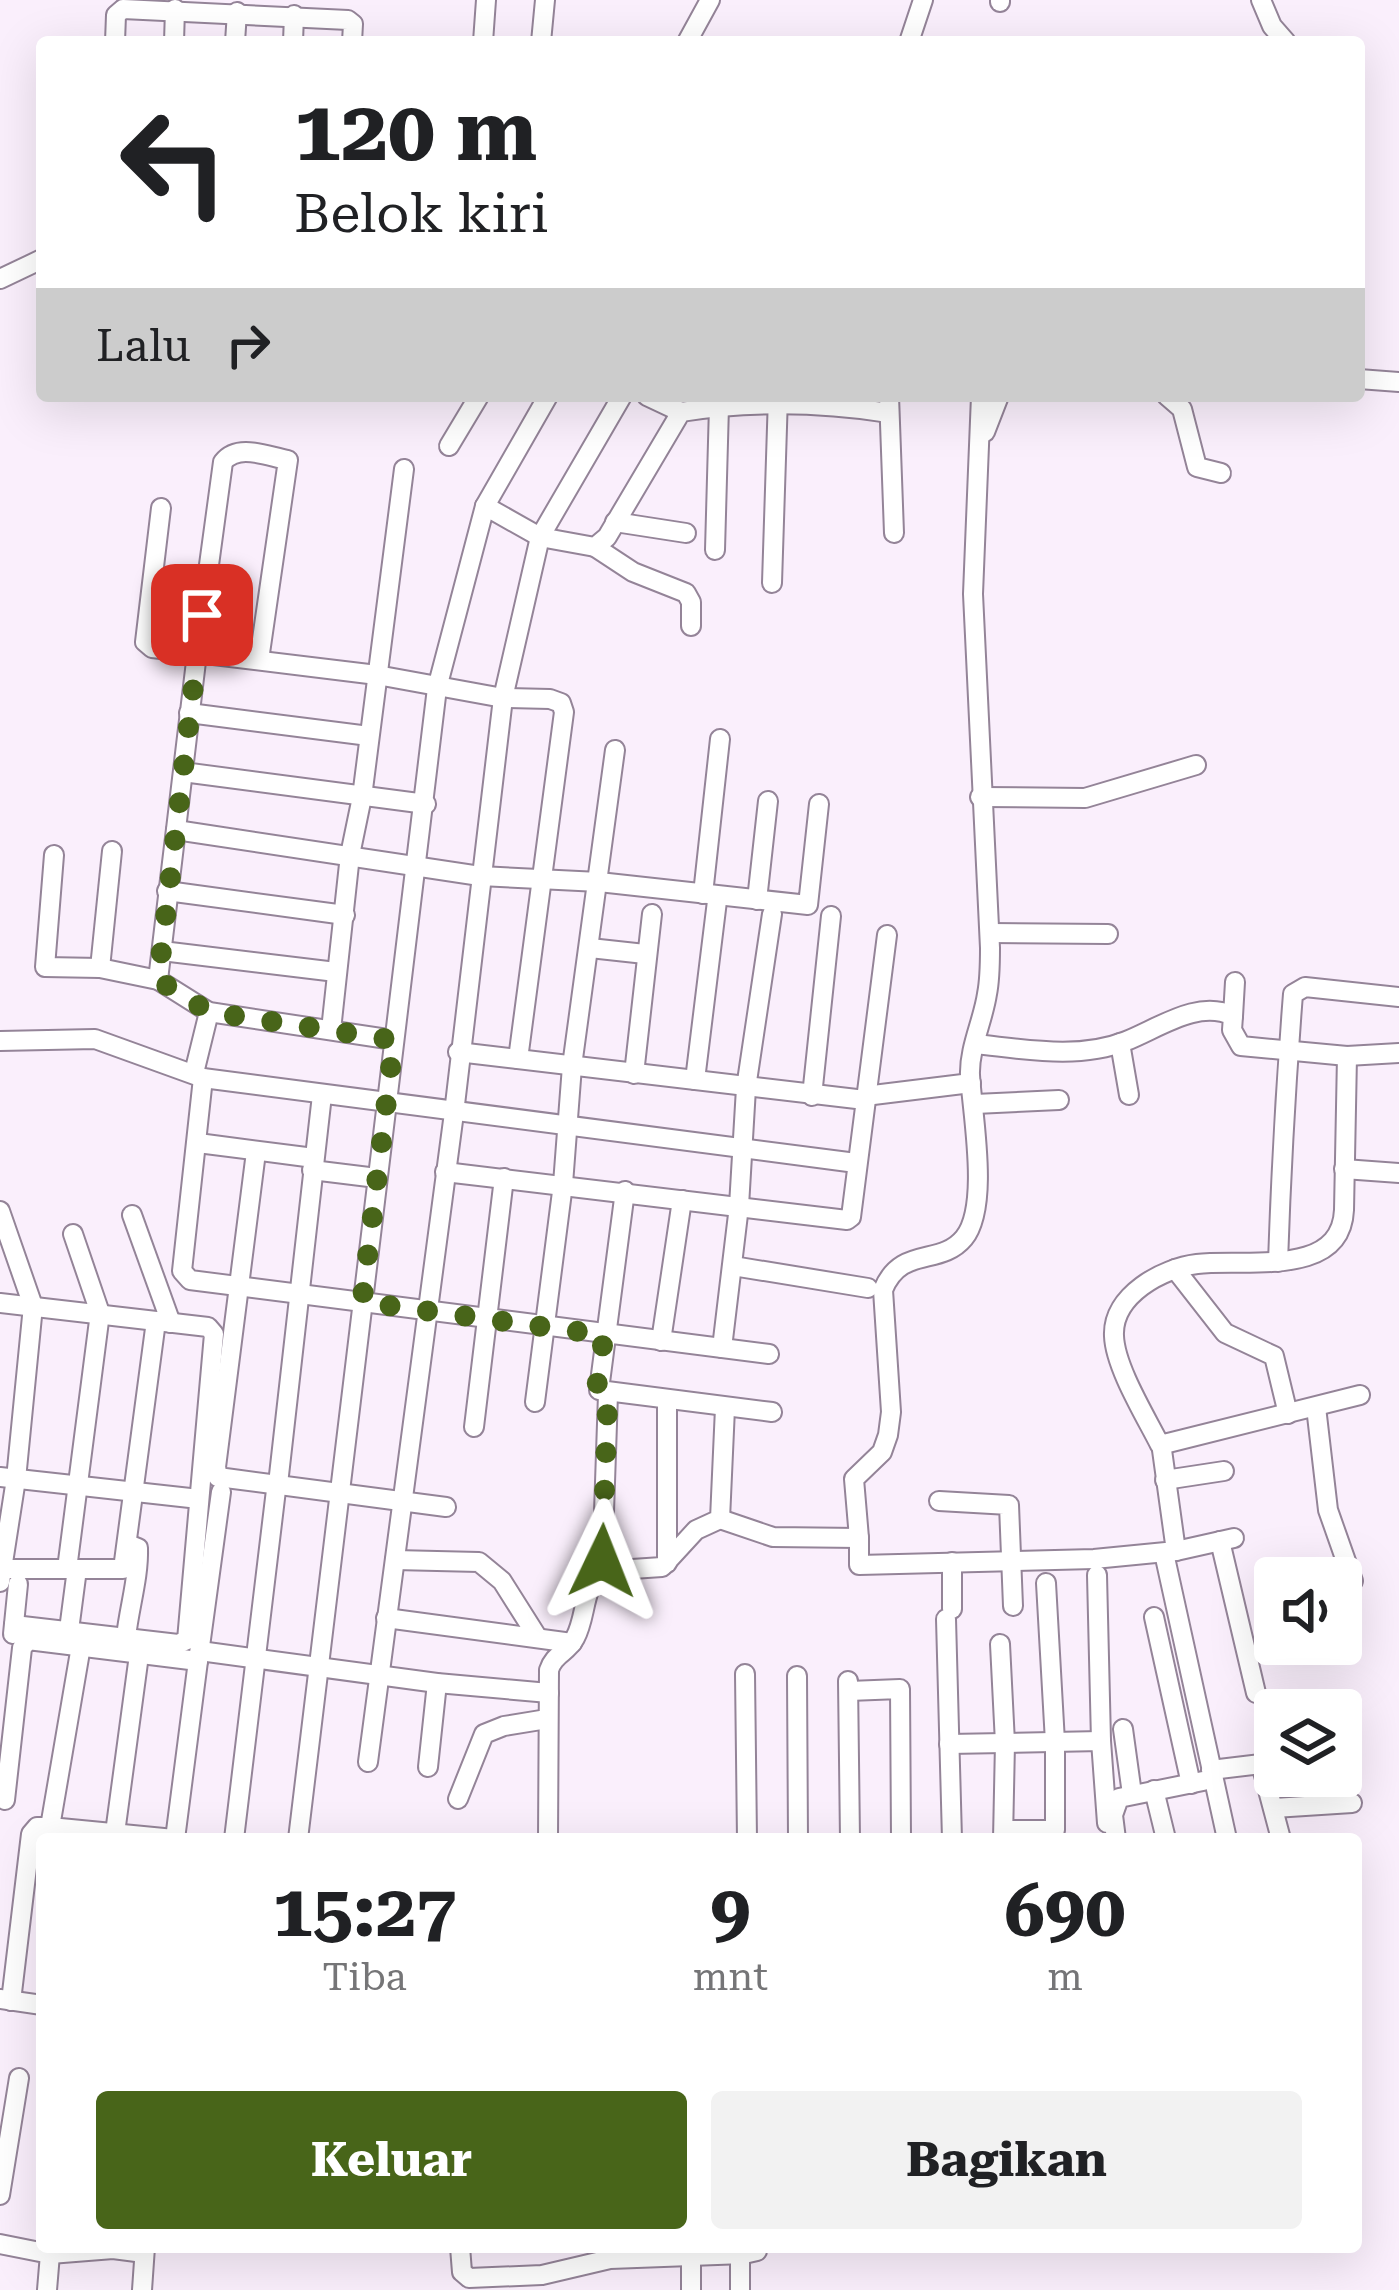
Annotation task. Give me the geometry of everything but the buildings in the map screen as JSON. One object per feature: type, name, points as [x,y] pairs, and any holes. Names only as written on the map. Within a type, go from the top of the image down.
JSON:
[{"type":"street","points":[[483,36],[486,0]]},
{"type":"street","points":[[542,36],[545,0]]},
{"type":"street","points":[[690,36],[710,0]]},
{"type":"street","points":[[911,36],[923,0]]},
{"type":"street","points":[[1261,0],[1280,36]]},
{"type":"street","points":[[174,36],[175,9]]},
{"type":"street","points":[[116,36],[118,10],[175,9],[351,21],[352,36]]},
{"type":"street","points":[[235,36],[237,12]]},
{"type":"street","points":[[293,36],[294,15]]},
{"type":"street","points":[[0,279],[36,262]]},
{"type":"street","points":[[1365,379],[1399,382]]},
{"type":"street","points":[[449,446],[475,402]]},
{"type":"street","points":[[299,1833],[437,688],[485,506],[545,402]]},
{"type":"street","points":[[368,1762],[454,1113],[502,698],[541,537],[619,402]]},
{"type":"street","points":[[660,402],[681,412],[758,402]]},
{"type":"street","points":[[772,583],[778,402]]},
{"type":"street","points":[[858,402],[889,405],[894,533]]},
{"type":"street","points":[[981,402],[973,594],[990,933],[988,992],[971,1083],[977,1192],[965,1237],[951,1248],[901,1264],[884,1290],[891,1412],[885,1446],[854,1479],[859,1564],[1170,1552],[1227,1539],[1255,1689]]},
{"type":"street","points":[[979,441],[996,402]]},
{"type":"street","points":[[1174,402],[1182,409],[1197,467],[1221,473]]},
{"type":"street","points":[[715,550],[719,406]]},
{"type":"street","points":[[595,547],[606,539],[681,412]]},
{"type":"street","points":[[158,980],[223,462],[241,451],[288,460],[260,660]]},
{"type":"street","points":[[331,1030],[350,855],[362,796],[404,469]]},
{"type":"street","points":[[485,506],[541,537],[595,547],[633,572],[686,593],[691,626]]},
{"type":"street","points":[[160,508],[145,641],[152,648],[377,675],[502,698],[550,699],[563,707],[518,1059]]},
{"type":"street","points":[[615,522],[686,533]]},
{"type":"street","points":[[189,713],[369,736]]},
{"type":"street","points":[[694,1080],[720,739]]},
{"type":"street","points":[[535,1402],[563,1184],[572,1066],[615,750]]},
{"type":"street","points":[[980,797],[1085,798],[1196,764]]},
{"type":"street","points":[[183,772],[426,804]]},
{"type":"street","points":[[722,1348],[765,907],[768,801]]},
{"type":"street","points":[[176,830],[480,876],[599,883],[765,907],[808,905],[819,804]]},
{"type":"street","points":[[100,968],[112,851]]},
{"type":"street","points":[[54,855],[44,964],[50,968],[100,968],[158,980],[209,1012],[394,1040]]},
{"type":"street","points":[[167,891],[345,915]]},
{"type":"street","points":[[634,1074],[652,914]]},
{"type":"street","points":[[812,1096],[831,916]]},
{"type":"street","points":[[990,933],[1108,934]]},
{"type":"street","points":[[446,1172],[848,1220],[887,935]]},
{"type":"street","points":[[590,948],[645,954]]},
{"type":"street","points":[[162,951],[336,972]]},
{"type":"street","points":[[1235,982],[1232,1030],[1240,1046],[1347,1056],[1399,1053]]},
{"type":"street","points":[[1278,1262],[1292,996],[1298,989],[1399,997]]},
{"type":"street","points":[[975,1044],[1049,1052],[1120,1043],[1206,1010],[1219,1009],[1233,1016]]},
{"type":"street","points":[[209,1012],[182,1270],[190,1280],[770,1354]]},
{"type":"street","points":[[0,1041],[95,1039],[199,1076],[856,1162]]},
{"type":"street","points":[[1120,1043],[1130,1095]]},
{"type":"street","points":[[458,1052],[812,1096],[865,1098],[971,1083]]},
{"type":"street","points":[[1347,1056],[1340,1234],[1324,1249],[1278,1262],[1206,1263],[1175,1269],[1135,1291],[1114,1328],[1118,1354],[1160,1445],[1360,1395]]},
{"type":"street","points":[[235,1833],[322,1095]]},
{"type":"street","points":[[975,1104],[1059,1100]]},
{"type":"street","points":[[198,1142],[377,1178]]},
{"type":"street","points":[[256,1151],[217,1474],[221,1479],[446,1507]]},
{"type":"street","points":[[1344,1169],[1399,1172]]},
{"type":"street","points":[[474,1427],[504,1178]]},
{"type":"street","points":[[625,1191],[599,1390],[772,1412]]},
{"type":"street","points":[[661,1341],[682,1200]]},
{"type":"street","points":[[0,1211],[33,1306],[8,1478],[2,1569],[9,1583],[14,1625],[4,1673],[5,1800]]},
{"type":"street","points":[[2,1569],[121,1570],[164,1322],[132,1215]]},
{"type":"street","points":[[50,1827],[75,1638],[75,1486],[100,1313],[73,1234]]},
{"type":"street","points":[[733,1266],[868,1288]]},
{"type":"street","points":[[1175,1269],[1225,1333],[1274,1356],[1288,1414]]},
{"type":"street","points":[[0,1303],[208,1328],[214,1334],[188,1638],[178,1645],[135,1646]]},
{"type":"street","points":[[602,1571],[608,1394]]},
{"type":"street","points":[[667,1400],[667,1564]]},
{"type":"street","points":[[1316,1407],[1328,1510],[1345,1557]]},
{"type":"street","points":[[720,1519],[725,1408]]},
{"type":"street","points":[[1162,1450],[1178,1612],[1226,1833]]},
{"type":"street","points":[[1165,1480],[1224,1471]]},
{"type":"street","points":[[8,1478],[199,1499]]},
{"type":"street","points":[[176,1833],[220,1492]]},
{"type":"street","points":[[939,1501],[1009,1505],[1013,1606]]},
{"type":"street","points":[[548,1833],[551,1661],[572,1643],[592,1580],[602,1571],[667,1564],[696,1530],[720,1519],[773,1537],[859,1538]]},
{"type":"street","points":[[115,1833],[135,1646],[139,1557],[137,1547],[128,1545]]},
{"type":"street","points":[[395,1560],[479,1562],[502,1580],[538,1639]]},
{"type":"street","points":[[952,1562],[952,1833]]},
{"type":"street","points":[[1097,1576],[1101,1742],[1111,1831]]},
{"type":"street","points":[[1017,1833],[1055,1830],[1046,1582]]},
{"type":"street","points":[[1130,1623],[1178,1612]]},
{"type":"street","points":[[1154,1617],[1191,1784]]},
{"type":"street","points":[[386,1618],[572,1643]]},
{"type":"street","points":[[14,1625],[199,1656],[549,1693]]},
{"type":"street","points":[[3,1729],[23,1645],[30,1640],[75,1638]]},
{"type":"street","points":[[1000,1644],[1004,1833]]},
{"type":"street","points":[[745,1674],[747,1833]]},
{"type":"street","points":[[797,1676],[798,1833]]},
{"type":"street","points":[[428,1767],[437,1683]]},
{"type":"street","points":[[850,1833],[849,1686],[900,1689],[901,1833]]},
{"type":"street","points":[[458,1799],[484,1734],[548,1719]]},
{"type":"street","points":[[1123,1729],[1132,1794]]},
{"type":"street","points":[[949,1744],[1101,1742]]},
{"type":"street","points":[[1111,1831],[1113,1807],[1119,1798],[1261,1764],[1280,1833]]},
{"type":"street","points":[[1154,1790],[1165,1833]]},
{"type":"street","points":[[1274,1808],[1352,1804]]},
{"type":"street","points":[[36,2004],[5,2000],[31,1834],[50,1827],[78,1833]]},
{"type":"street","points":[[0,2195],[19,2078]]},
{"type":"street","points":[[0,2244],[36,2251]]},
{"type":"street","points":[[45,2253],[60,2253]]},
{"type":"street","points":[[142,2290],[144,2253]]},
{"type":"street","points":[[460,2253],[462,2272],[470,2278],[542,2275],[610,2259],[725,2253]]},
{"type":"street","points":[[740,2290],[748,2253]]},
{"type":"street","points":[[47,2290],[50,2254]]},
{"type":"street","points":[[691,2256],[691,2290]]},
{"type":"route","points":[[202,615],[158,980],[209,1012],[394,1040],[362,1302],[604,1335],[597,1385],[608,1394],[602,1561]]}]
